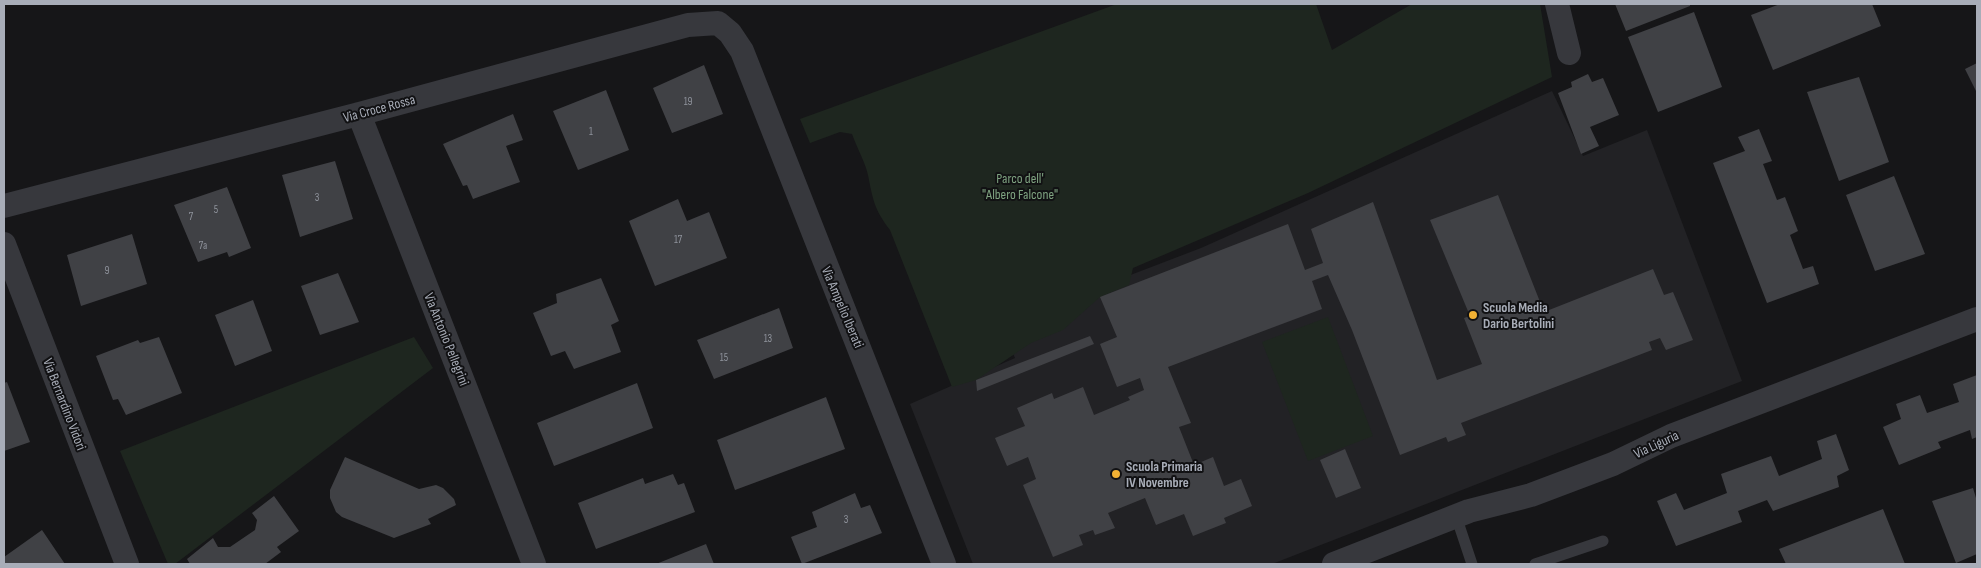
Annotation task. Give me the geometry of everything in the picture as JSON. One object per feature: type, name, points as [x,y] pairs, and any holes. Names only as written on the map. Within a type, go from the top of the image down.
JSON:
[{"type":"street","points":[[1557,4],[1569,53]]},
{"type":"street","name":"Via Croce Rossa","points":[[4,206],[359,114],[688,25],[718,23],[730,33],[742,51]]},
{"type":"street","name":"Via Ampelio Iberati","points":[[742,51],[944,564]]},
{"type":"street","name":"Via Antonio Pellegrini","points":[[359,114],[534,564]]},
{"type":"street","name":"Via Bernardino Vidori","points":[[4,244],[127,564]]},
{"type":"street","name":"Via Liguria","points":[[1334,564],[1456,516],[1531,496],[1613,464],[1671,436],[1977,318]]},
{"type":"lane","points":[[1456,516],[1472,564]]},
{"type":"lane","points":[[1535,564],[1603,541]]},
{"type":"shaded area","name":"Scuola Media Dario Bertolini","points":[[1552,91],[1583,156],[1647,130],[1742,381],[1272,564],[973,564],[910,404],[1015,358],[1001,328],[1073,297],[1201,248]]},
{"type":"green space","name":"Parco dell' \"Albero Falcone\"","points":[[1117,4],[1316,4],[1332,50],[1412,4],[1540,4],[1552,77],[1308,193],[1133,268],[1129,285],[1100,297],[1063,330],[1031,343],[976,380],[952,387],[890,230],[875,204],[867,170],[852,134],[840,132],[810,143],[800,119]]},
{"type":"green space","points":[[1328,317],[1373,436],[1308,461],[1262,342]]},
{"type":"green space","points":[[414,337],[433,368],[175,564],[168,564],[120,451]]},
{"type":"building","points":[[1615,4],[1690,4],[1690,6],[1626,31]]},
{"type":"building","points":[[1780,4],[1872,4],[1881,26],[1773,70],[1751,15]]},
{"type":"building","points":[[1694,12],[1722,87],[1658,112],[1628,37]]},
{"type":"building","points":[[1977,63],[1977,93],[1965,69]]},
{"type":"building","points":[[704,65],[723,114],[672,133],[653,88]]},
{"type":"building","points":[[1588,74],[1592,82],[1603,78],[1619,115],[1590,127],[1599,146],[1581,154],[1558,93],[1572,87],[1571,82]]},
{"type":"building","points":[[1859,77],[1889,162],[1839,181],[1807,92]]},
{"type":"building","points":[[606,90],[629,150],[578,170],[553,111]]},
{"type":"building","points":[[513,114],[523,140],[506,146],[520,182],[473,199],[467,185],[463,186],[443,144]]},
{"type":"building","points":[[1759,129],[1772,161],[1763,164],[1777,200],[1785,197],[1798,231],[1790,235],[1803,269],[1813,266],[1819,284],[1767,303],[1713,163],[1745,151],[1738,137]]},
{"type":"building","points":[[335,161],[353,219],[300,237],[282,175]]},
{"type":"building","points":[[1894,176],[1925,254],[1875,271],[1846,195]]},
{"type":"building","points":[[227,187],[251,248],[229,257],[227,252],[198,262],[174,205]]},
{"type":"building","points":[[1498,195],[1544,312],[1653,269],[1664,295],[1673,292],[1693,340],[1666,350],[1660,338],[1649,342],[1652,350],[1461,423],[1466,435],[1448,442],[1446,437],[1400,455],[1352,330],[1328,275],[1312,281],[1322,309],[1168,367],[1191,423],[1179,427],[1194,465],[1213,457],[1224,486],[1241,479],[1252,506],[1224,518],[1226,523],[1193,536],[1184,514],[1156,525],[1145,498],[1108,513],[1115,528],[1095,535],[1093,530],[1079,535],[1083,545],[1053,557],[1023,485],[1036,479],[1028,457],[1007,466],[995,438],[1025,426],[1017,408],[1052,393],[1054,399],[1083,387],[1094,415],[1130,400],[1128,397],[1144,390],[1140,378],[1117,387],[1100,344],[1117,337],[1100,297],[1288,224],[1305,270],[1323,263],[1311,229],[1373,202],[1437,380],[1482,364],[1464,318],[1470,316],[1430,220]]},
{"type":"building","points":[[678,199],[687,221],[709,212],[727,258],[655,286],[629,221]]},
{"type":"building","points":[[132,234],[147,284],[81,306],[67,255]]},
{"type":"building","points":[[338,273],[359,322],[320,335],[301,286]]},
{"type":"building","points":[[601,278],[619,321],[611,325],[621,352],[574,369],[565,351],[551,356],[533,313],[557,303],[556,294]]},
{"type":"building","points":[[253,300],[272,351],[235,366],[215,315]]},
{"type":"building","points":[[779,308],[793,348],[714,379],[697,340]]},
{"type":"building","points":[[1090,336],[1094,344],[977,391],[976,380]]},
{"type":"building","points":[[159,337],[182,393],[126,415],[118,399],[113,400],[96,356],[138,340],[140,343]]},
{"type":"building","points":[[1977,375],[1977,437],[1972,439],[1970,430],[1938,442],[1941,448],[1899,465],[1883,427],[1901,419],[1896,404],[1920,395],[1927,413],[1959,402],[1953,384]]},
{"type":"building","points":[[7,382],[30,442],[4,451],[4,383]]},
{"type":"building","points":[[637,383],[653,428],[554,466],[537,423]]},
{"type":"building","points":[[826,397],[845,449],[735,490],[717,440]]},
{"type":"building","points":[[1836,434],[1849,470],[1837,476],[1839,487],[1773,511],[1767,500],[1738,511],[1742,522],[1676,546],[1657,501],[1676,493],[1684,510],[1727,493],[1721,474],[1771,456],[1779,476],[1822,459],[1817,441]]},
{"type":"building","points":[[1345,449],[1361,488],[1336,498],[1320,460]]},
{"type":"building","points":[[345,457],[419,489],[436,485],[443,488],[454,499],[456,505],[428,519],[431,524],[394,538],[342,517],[336,512],[330,498],[330,490]]},
{"type":"building","points":[[673,474],[678,485],[684,483],[695,512],[596,549],[578,503],[643,478],[645,484]]},
{"type":"building","points":[[1973,488],[1977,497],[1977,554],[1956,563],[1932,501]]},
{"type":"building","points":[[855,493],[861,508],[870,505],[882,533],[802,564],[791,537],[817,527],[812,512]]},
{"type":"building","points":[[274,496],[299,531],[277,547],[281,552],[265,564],[190,564],[187,559],[213,538],[218,547],[230,547],[255,530],[257,520],[252,513]]},
{"type":"building","points":[[1883,509],[1905,564],[1786,564],[1779,549]]},
{"type":"building","points":[[42,530],[65,564],[4,564],[4,557]]},
{"type":"building","points":[[706,544],[714,564],[656,564]]},
{"type":"place","name":"Scuola Media Dario Bertolini","points":[[1473,315]]},
{"type":"place","name":"Scuola Primaria IV Novembre","points":[[1116,474]]}]
